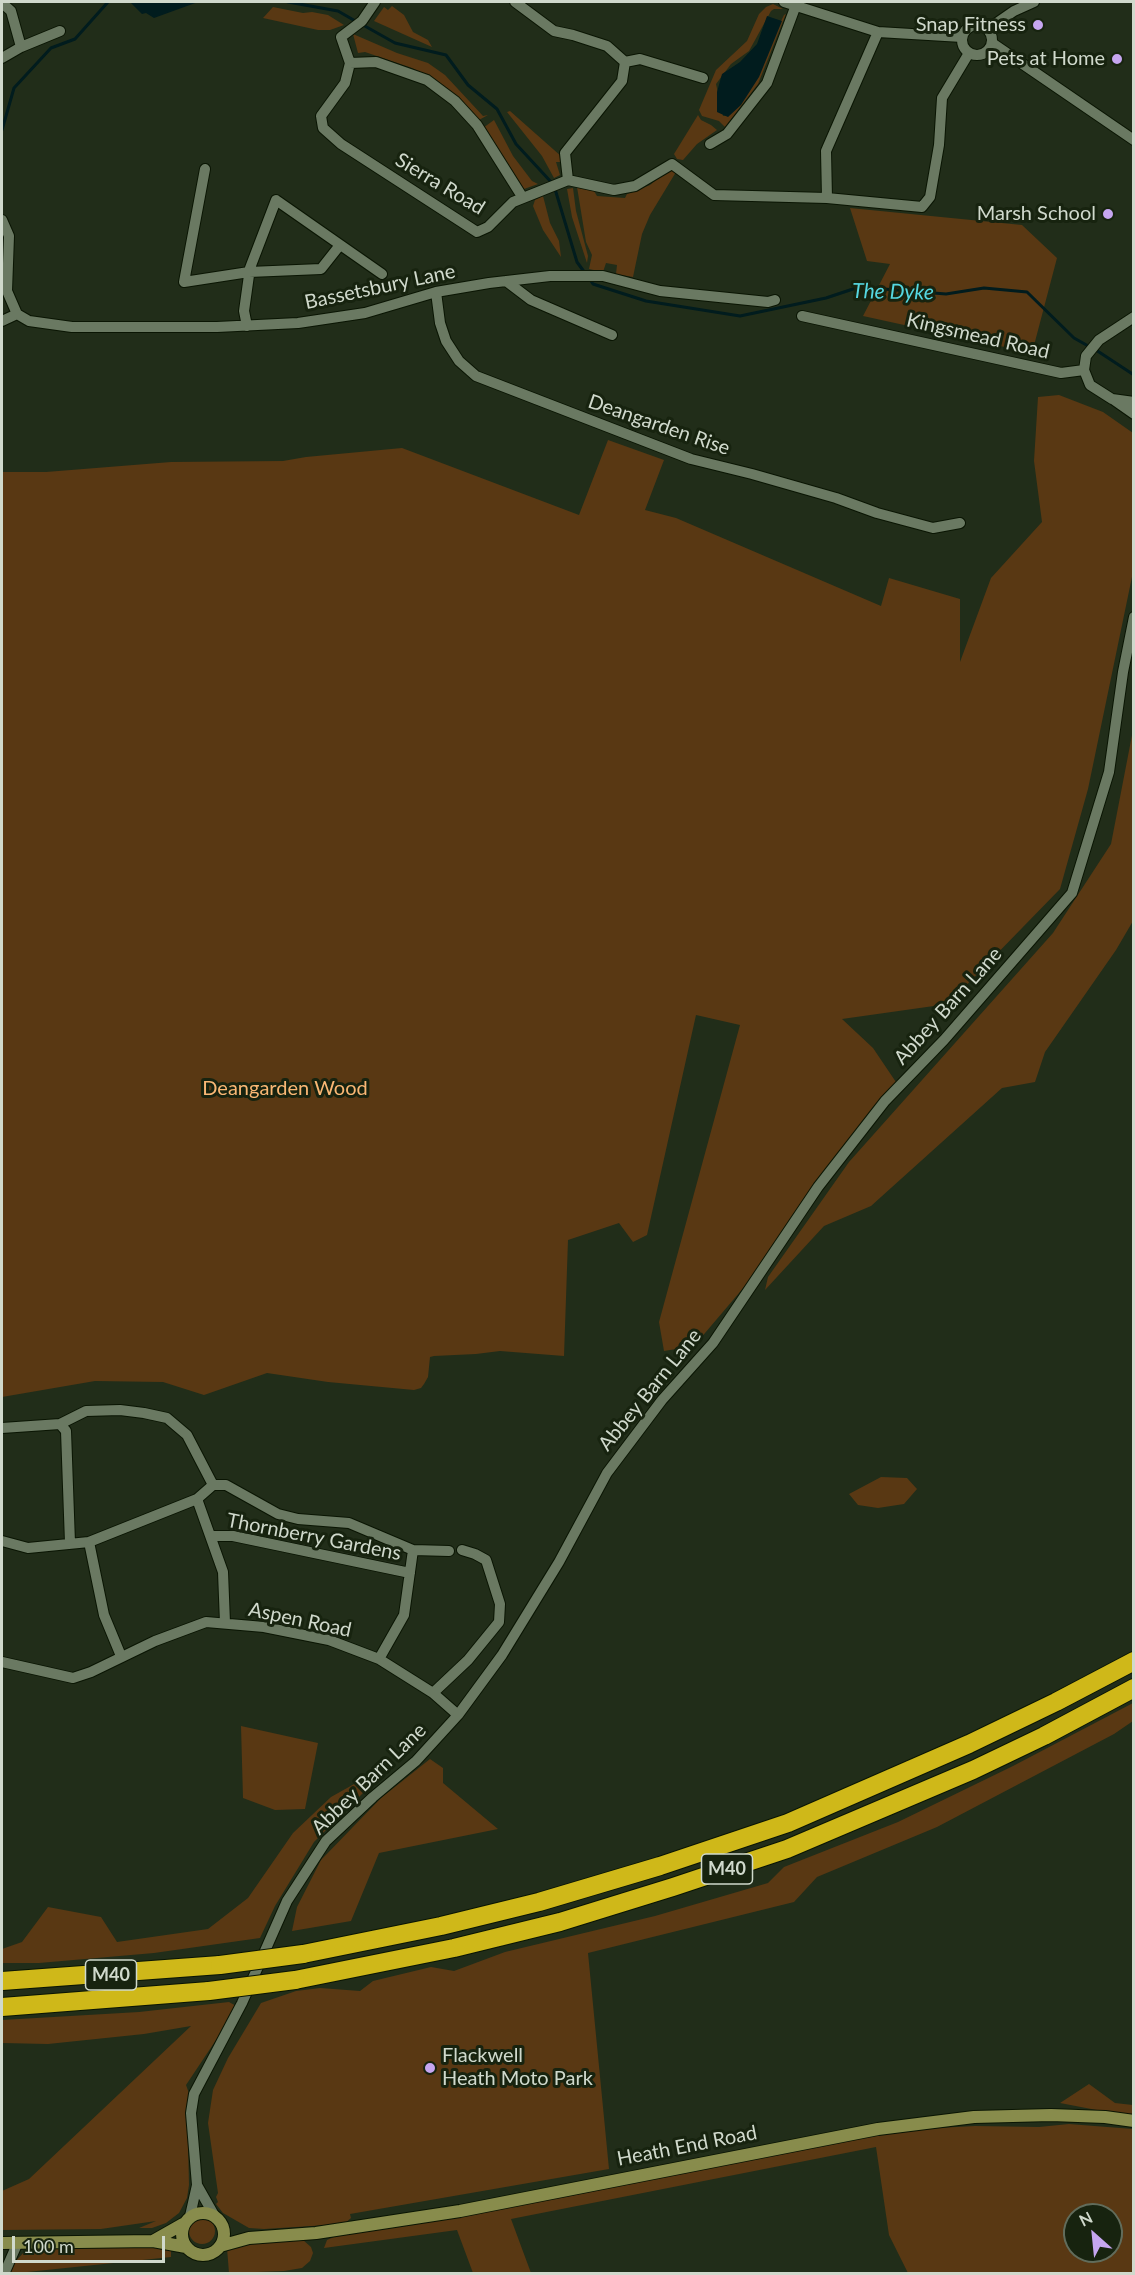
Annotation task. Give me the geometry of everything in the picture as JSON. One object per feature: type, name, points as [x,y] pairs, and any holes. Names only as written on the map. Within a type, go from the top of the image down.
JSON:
[{"type":"highway","name":"M40","points":[[2,1982],[220,1965],[303,1954],[441,1926],[539,1902],[660,1866],[788,1823],[969,1744],[1134,1661]]},
{"type":"highway","name":"M40","points":[[2,2007],[209,1991],[296,1980],[454,1948],[560,1922],[787,1849],[973,1770],[1044,1736],[1134,1688]]},
{"type":"street","points":[[371,2],[362,21],[341,37],[350,63],[376,62],[427,80],[455,101],[477,125],[523,198]]},
{"type":"street","points":[[515,2],[554,31],[573,34],[607,46],[625,62]]},
{"type":"street","points":[[784,2],[878,32],[962,37]]},
{"type":"street","points":[[988,29],[1014,11],[1034,2]]},
{"type":"street","points":[[2,3],[11,11],[21,46]]},
{"type":"street","points":[[710,144],[727,134],[767,83],[796,5]]},
{"type":"street","points":[[975,25],[988,29],[992,43],[982,55],[969,53],[964,48],[962,37],[966,29],[975,25]]},
{"type":"street","points":[[2,58],[21,46],[60,31]]},
{"type":"street","points":[[827,198],[826,151],[878,32]]},
{"type":"street","points":[[992,43],[1134,140]]},
{"type":"street","points":[[625,62],[622,81],[565,153],[565,182],[614,190],[635,186],[672,164],[714,195],[827,198],[922,207],[930,197],[939,145],[942,98],[969,53]]},
{"type":"street","points":[[625,62],[640,59],[703,78]]},
{"type":"street","name":"Sierra Road","points":[[350,63],[345,83],[321,116],[323,128],[341,144],[477,232],[488,227],[513,202],[565,182]]},
{"type":"street","points":[[205,169],[184,282],[249,273],[321,269],[340,245]]},
{"type":"street","points":[[247,326],[244,311],[249,273],[276,200],[382,274]]},
{"type":"street","points":[[2,220],[9,236],[7,291],[17,314],[2,321]]},
{"type":"street","name":"Bassetsbury Lane","points":[[17,314],[29,321],[72,327],[247,326],[298,323],[365,313],[436,292],[550,276],[600,276],[660,291],[768,302],[775,300]]},
{"type":"street","points":[[506,281],[531,300],[612,335]]},
{"type":"street","name":"Deangarden Rise","points":[[436,292],[440,323],[447,341],[459,361],[477,376],[691,459],[836,498],[932,533],[960,523]]},
{"type":"street","name":"Kingsmead Road","points":[[802,316],[1061,373],[1084,370]]},
{"type":"street","points":[[1134,317],[1099,340],[1086,356],[1084,370],[1090,385],[1134,414]]},
{"type":"street","points":[[1112,399],[1134,402]]},
{"type":"street","name":"Abbey Barn Lane","points":[[187,2220],[197,2185],[191,2113],[194,2094],[242,2003],[287,1901],[326,1841],[416,1761],[458,1716],[508,1646],[559,1562],[607,1473],[662,1400],[713,1343],[818,1186],[885,1101],[944,1040],[1072,893],[1110,772],[1123,672],[1134,616]]},
{"type":"street","points":[[2,1428],[60,1424],[86,1411],[120,1410],[166,1418],[187,1436],[213,1485]]},
{"type":"street","points":[[60,1424],[66,1431],[70,1543]]},
{"type":"street","points":[[2,1541],[28,1548],[89,1542],[197,1498],[213,1485],[226,1485],[278,1514],[298,1520],[349,1523],[413,1550],[449,1551]]},
{"type":"street","points":[[197,1498],[223,1572],[225,1623]]},
{"type":"street","name":"Thornberry Gardens","points":[[211,1536],[233,1536],[410,1573]]},
{"type":"street","points":[[89,1542],[104,1615],[121,1656]]},
{"type":"street","points":[[379,1659],[404,1615],[413,1550]]},
{"type":"street","points":[[433,1693],[468,1660],[499,1622],[500,1604],[486,1560],[462,1550]]},
{"type":"street","name":"Aspen Road","points":[[2,1662],[73,1678],[206,1622],[264,1627],[328,1640],[379,1659],[433,1693],[458,1716]]},
{"type":"street","name":"Heath End Road","points":[[220,2246],[249,2238],[316,2233],[460,2211],[878,2128],[974,2117],[1051,2115],[1104,2117],[1134,2121]]},
{"type":"street","name":"Abbey Barn Lane","points":[[197,2185],[214,2215]]},
{"type":"street","points":[[2,2243],[153,2241],[186,2247],[195,2254],[202,2255],[215,2251],[220,2246],[224,2232],[223,2226],[214,2215],[200,2212],[153,2241]]},
{"type":"street","points":[[186,2247],[182,2238],[187,2220]]},
{"type":"street","name":"Heath End Road","points":[[223,2226],[249,2238]]},
{"type":"street","points":[[4,2274],[18,2242]]},
{"type":"green space","points":[[773,4],[783,9],[771,11],[749,51],[731,64],[716,84],[723,116],[726,116],[744,98],[786,14],[758,84],[725,127],[719,121],[702,116],[699,110],[716,70],[747,41],[759,14]]},
{"type":"green space","points":[[392,6],[404,15],[413,32],[428,40],[432,47],[374,21],[384,7],[388,10]]},
{"type":"green space","points":[[273,7],[328,15],[344,25],[330,30],[318,30],[263,18]]},
{"type":"green space","points":[[353,34],[397,53],[428,63],[445,75],[483,116],[488,115],[479,120],[431,78],[412,68],[365,52],[358,53]]},
{"type":"green space","points":[[510,111],[562,157],[562,162],[556,162],[560,175],[554,178],[542,156],[507,112]]},
{"type":"green space","points":[[698,115],[701,120],[717,130],[697,144],[683,160],[677,159],[674,154]]},
{"type":"green space","points":[[494,120],[513,156],[532,181],[538,184],[524,189],[520,186],[483,128]]},
{"type":"green space","points":[[669,169],[676,172],[650,215],[642,234],[633,277],[616,274],[617,265],[606,263],[603,272],[589,269],[592,255],[586,242],[577,187],[594,191],[597,196],[625,198],[627,194],[650,185]]},
{"type":"green space","points":[[573,188],[576,211],[588,256],[587,263],[572,217],[567,189]]},
{"type":"green space","points":[[543,196],[550,223],[559,241],[561,257],[543,230],[533,206],[535,200]]},
{"type":"green space","points":[[850,208],[1022,225],[1057,258],[1032,353],[863,316],[890,264],[867,261]]},
{"type":"green space","name":"Deangarden Wood","points":[[1059,395],[1103,412],[1133,433],[1133,572],[1088,789],[1060,889],[948,1004],[842,1019],[873,1048],[900,1088],[767,1260],[694,1346],[664,1351],[659,1322],[740,1025],[696,1015],[647,1235],[633,1242],[619,1223],[568,1240],[564,1356],[500,1351],[434,1356],[430,1357],[428,1377],[424,1384],[421,1388],[414,1390],[328,1382],[267,1373],[204,1395],[163,1382],[95,1381],[2,1397],[2,472],[46,472],[171,462],[283,461],[402,448],[579,515],[608,440],[664,460],[645,510],[676,518],[881,606],[889,578],[960,599],[960,662],[991,578],[1042,522],[1034,461],[1038,397]]},
{"type":"green space","points":[[1133,730],[1133,921],[1116,950],[1045,1052],[1035,1082],[1002,1088],[871,1206],[824,1226],[765,1290],[768,1277],[849,1162],[1053,933],[1111,844]]},
{"type":"green space","points":[[881,1477],[907,1478],[917,1489],[904,1504],[878,1508],[858,1505],[849,1494]]},
{"type":"green space","name":"Flackwell Heath Moto Park","points":[[1133,1703],[1133,1721],[1114,1734],[937,1827],[817,1877],[794,1902],[588,1953],[609,2169],[350,2214],[351,2218],[344,2224],[249,2228],[223,2213],[216,2204],[218,2193],[208,2123],[213,2090],[228,2058],[261,2003],[296,1991],[320,1988],[360,1991],[373,1981],[431,1967],[454,1971],[505,1952],[655,1916],[768,1883],[784,1867],[898,1822],[1013,1766]]},
{"type":"green space","points":[[241,1726],[318,1743],[305,1809],[275,1810],[243,1798]]},
{"type":"green space","points":[[430,1759],[443,1768],[443,1783],[498,1829],[379,1853],[351,1921],[292,1931],[297,1907],[321,1860],[381,1798]]},
{"type":"green space","points":[[372,1774],[375,1781],[314,1842],[275,1906],[260,1938],[154,1953],[39,1963],[2,1963],[2,1949],[22,1942],[48,1907],[101,1917],[117,1942],[208,1929],[248,1898],[293,1833],[331,1797]]},
{"type":"green space","points":[[229,2002],[238,2007],[186,2085],[190,2096],[189,2185],[187,2198],[179,2213],[166,2223],[152,2228],[139,2228],[156,2221],[101,2229],[2,2230],[2,2191],[29,2179],[191,2026],[144,2034],[48,2044],[2,2043],[2,2020],[139,2012]]},
{"type":"green space","points":[[1089,2084],[1115,2103],[1133,2105],[1133,2117],[1060,2103]]},
{"type":"green space","points":[[1069,2124],[1133,2129],[1133,2273],[908,2273],[889,2235],[876,2147],[511,2219],[531,2273],[473,2273],[457,2230],[324,2248],[327,2240],[336,2236],[559,2198],[899,2130],[975,2126],[1039,2127]]},
{"type":"green space","points":[[202,2218],[211,2222],[215,2231],[211,2240],[202,2244],[193,2240],[189,2231],[193,2222]]},
{"type":"green space","points":[[254,2240],[303,2240],[311,2247],[313,2253],[310,2261],[302,2268],[229,2273],[227,2248]]},
{"type":"green space","points":[[152,2245],[171,2247],[171,2257],[8,2274],[12,2265],[26,2250]]},
{"type":"water","points":[[130,2],[198,2],[154,18],[146,13],[142,14]]},
{"type":"water","points":[[767,16],[782,21],[759,77],[741,105],[728,117],[717,112],[717,92],[722,74],[740,62],[757,44]]},
{"type":"waterway","points":[[2,130],[14,88],[51,48],[75,39],[108,2]]},
{"type":"waterway","points":[[288,2],[338,11],[357,22]]},
{"type":"waterway","points":[[363,25],[395,43],[446,55],[468,85],[497,109],[516,144],[552,183]]},
{"type":"waterway","points":[[555,189],[577,262],[585,273]]},
{"type":"waterway","name":"The Dyke","points":[[589,278],[593,284],[646,301],[740,316],[826,298],[859,287],[946,294],[984,288],[1027,292],[1074,338],[1090,347]]},
{"type":"waterway","name":"The Dyke","points":[[1096,350],[1134,375]]},
{"type":"place","name":"Snap Fitness","points":[[1038,25]]},
{"type":"place","name":"Pets at Home","points":[[1117,59]]},
{"type":"place","name":"Marsh School","points":[[1108,214]]},
{"type":"place","name":"Flackwell Heath Moto Park","points":[[430,2068]]}]
